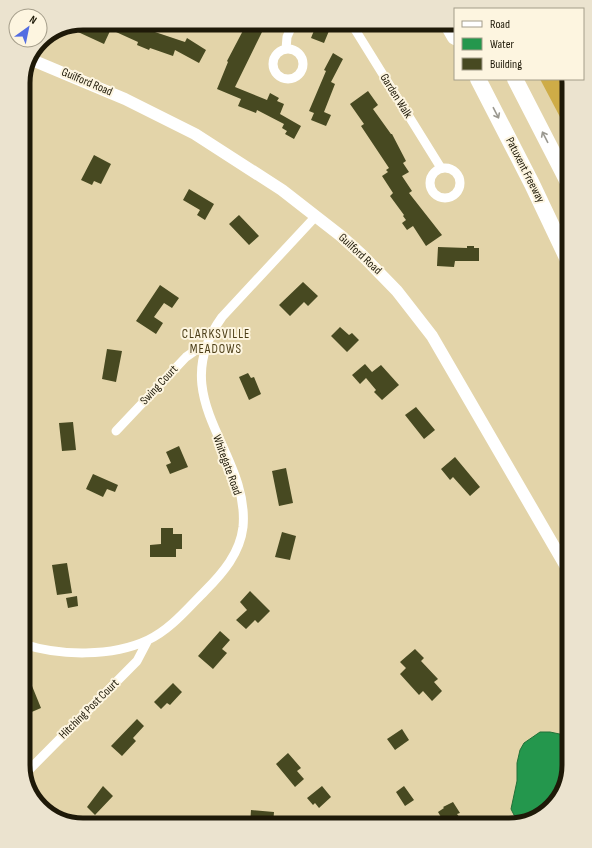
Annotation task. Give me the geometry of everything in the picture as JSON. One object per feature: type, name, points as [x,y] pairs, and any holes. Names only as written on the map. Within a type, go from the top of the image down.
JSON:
[{"type":"highway","name":"Patuxent Freeway","points":[[479,80],[532,184],[562,247]]},
{"type":"highway","points":[[516,80],[562,170]]},
{"type":"main road","name":"Guilford Road","points":[[35,61],[126,99],[182,127],[240,162],[316,216],[341,236],[381,273],[416,313],[432,336],[562,560]]},
{"type":"street","points":[[286,49],[287,37],[290,30]]},
{"type":"street","name":"Garden Walk","points":[[355,30],[441,168]]},
{"type":"street","name":"Whitegate Road","points":[[30,646],[54,652],[89,653],[130,646],[148,640],[170,625],[210,586],[232,559],[240,540],[242,512],[239,491],[207,411],[204,395],[202,361],[212,331],[227,312],[316,216]]},
{"type":"street","name":"Swing Court","points":[[116,431],[186,357],[196,350],[206,346]]},
{"type":"street","name":"Hitching Post Court","points":[[30,770],[137,661],[148,640]]},
{"type":"shaded area","points":[[541,80],[562,80],[562,121]]},
{"type":"water","points":[[540,732],[562,735],[562,772],[558,785],[551,797],[535,811],[518,818],[514,815],[511,809],[517,781],[517,763],[520,750],[524,743]]},
{"type":"building","points":[[83,30],[110,31],[104,44],[78,32]]},
{"type":"building","points":[[117,30],[149,30],[185,42],[187,38],[206,50],[199,63],[175,50],[173,56],[150,48],[149,50],[137,45],[138,42],[116,32]]},
{"type":"building","points":[[243,30],[263,30],[235,87],[267,100],[270,93],[279,98],[277,101],[284,104],[280,114],[301,126],[294,139],[285,134],[287,131],[282,128],[284,124],[257,110],[256,113],[238,106],[241,99],[217,89],[228,62],[227,61]]},
{"type":"building","points":[[314,30],[329,30],[324,43],[311,38]]},
{"type":"building","points":[[333,53],[343,59],[331,82],[335,84],[324,112],[331,115],[326,126],[311,120],[314,113],[309,111],[326,71],[324,70]]},
{"type":"building","points":[[368,91],[378,105],[373,109],[392,134],[406,161],[403,163],[409,172],[402,176],[412,191],[409,193],[442,235],[426,246],[413,226],[407,230],[402,223],[406,220],[403,216],[404,215],[390,196],[393,193],[382,176],[388,172],[386,170],[389,168],[361,126],[364,124],[350,104]]},
{"type":"building","points":[[94,155],[111,164],[101,184],[94,181],[92,185],[81,180]]},
{"type":"building","points":[[189,189],[214,204],[205,220],[197,215],[200,210],[183,200]]},
{"type":"building","points":[[239,215],[259,236],[249,245],[229,224]]},
{"type":"building","points":[[467,246],[479,248],[479,261],[455,261],[454,267],[437,266],[438,247],[467,248]]},
{"type":"building","points":[[303,282],[318,296],[308,306],[304,302],[290,316],[279,305]]},
{"type":"building","points":[[160,285],[179,298],[172,308],[164,303],[154,317],[163,323],[156,334],[136,321]]},
{"type":"building","points":[[340,327],[349,335],[352,333],[359,340],[347,352],[331,336]]},
{"type":"building","points":[[107,349],[122,351],[116,382],[102,379]]},
{"type":"building","points":[[365,364],[372,372],[381,365],[399,385],[382,400],[374,392],[376,390],[366,378],[360,384],[352,375]]},
{"type":"building","points":[[248,373],[251,378],[254,377],[261,394],[249,400],[239,377]]},
{"type":"building","points":[[416,407],[435,430],[424,439],[405,415]]},
{"type":"building","points":[[73,422],[76,450],[62,451],[59,423]]},
{"type":"building","points":[[179,446],[188,467],[170,474],[166,465],[171,463],[166,452]]},
{"type":"building","points":[[455,457],[480,487],[470,496],[453,477],[450,480],[441,469]]},
{"type":"building","points":[[286,468],[293,503],[279,506],[272,471]]},
{"type":"building","points":[[93,474],[118,485],[115,492],[107,489],[103,497],[86,489]]},
{"type":"building","points":[[161,528],[173,528],[173,534],[182,534],[182,549],[176,549],[176,557],[150,557],[150,545],[161,544]]},
{"type":"building","points":[[282,532],[296,536],[290,560],[275,557]]},
{"type":"building","points":[[67,563],[72,593],[57,595],[52,565]]},
{"type":"building","points":[[250,591],[270,611],[258,623],[255,620],[246,629],[236,620],[247,610],[240,602]]},
{"type":"building","points":[[77,596],[78,606],[68,608],[66,598]]},
{"type":"building","points":[[220,631],[230,640],[222,649],[227,653],[213,669],[198,656]]},
{"type":"building","points":[[415,649],[424,658],[421,661],[438,679],[434,682],[442,691],[432,701],[423,691],[419,695],[400,674],[406,668],[400,662]]},
{"type":"building","points":[[30,681],[41,708],[30,713]]},
{"type":"building","points":[[173,683],[182,692],[170,705],[167,703],[161,709],[154,702]]},
{"type":"building","points":[[137,719],[144,726],[133,738],[136,741],[122,756],[111,746]]},
{"type":"building","points":[[402,729],[409,740],[395,750],[387,739]]},
{"type":"building","points":[[288,753],[301,768],[297,771],[304,779],[295,787],[276,764]]},
{"type":"building","points":[[103,786],[113,796],[95,815],[87,807]]},
{"type":"building","points":[[322,786],[331,797],[319,808],[315,803],[313,805],[307,798]]},
{"type":"building","points":[[404,786],[414,800],[405,806],[396,792]]},
{"type":"building","points":[[453,802],[460,813],[457,814],[460,818],[440,818],[441,817],[438,812],[444,808],[443,807]]},
{"type":"building","points":[[251,810],[274,812],[274,818],[250,818]]},
{"type":"district","name":"CLARKSVILLE MEADOWS","points":[[216,342]]}]
